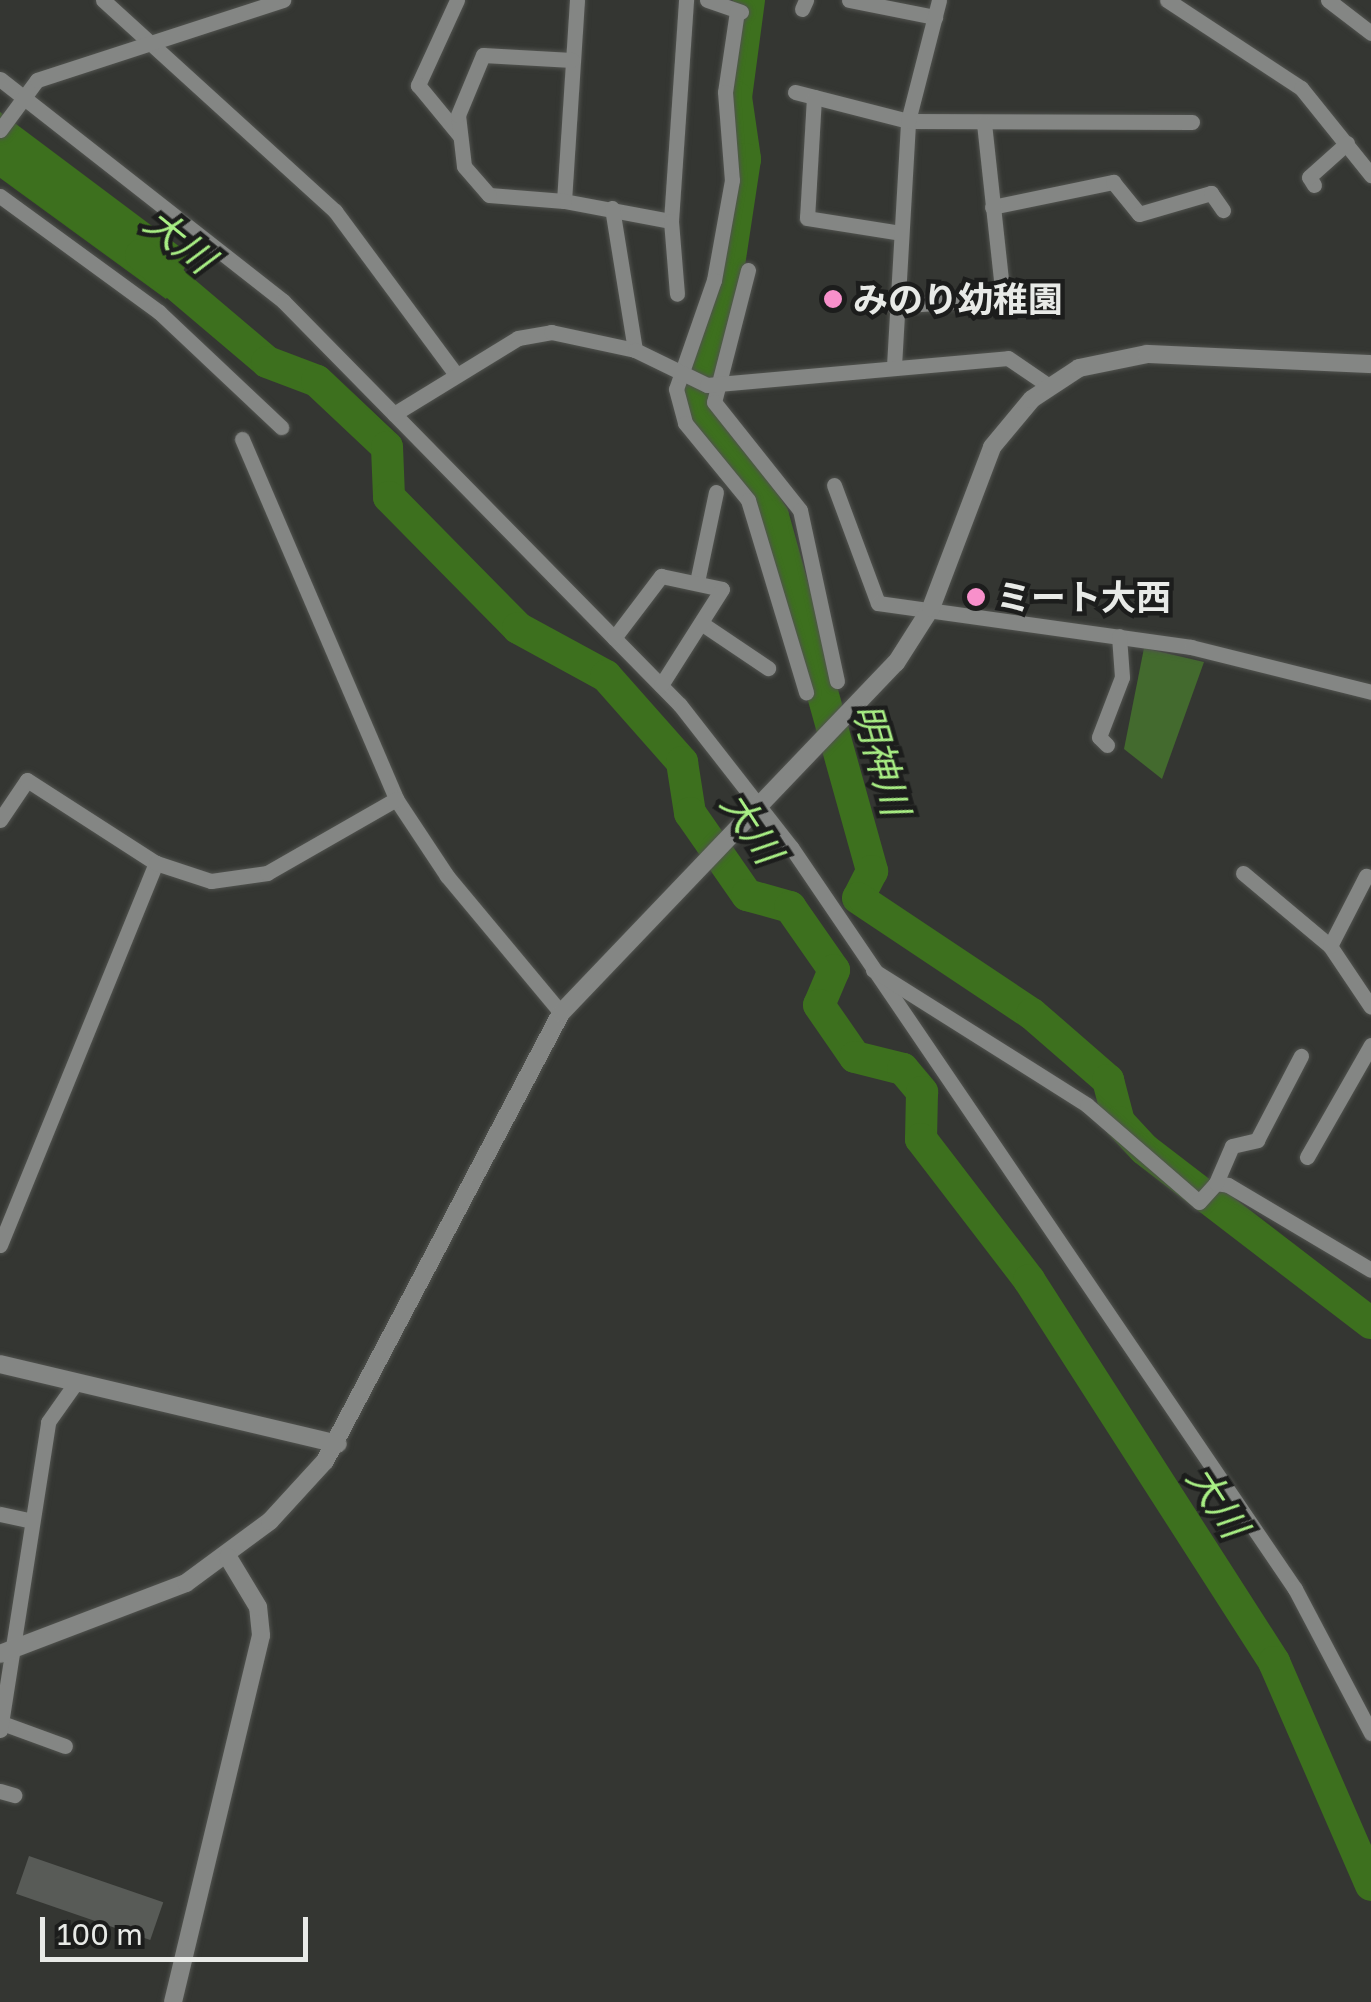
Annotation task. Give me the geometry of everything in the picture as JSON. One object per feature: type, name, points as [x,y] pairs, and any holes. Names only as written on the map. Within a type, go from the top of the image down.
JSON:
[{"type":"street","points":[[104,0],[335,211],[454,372]]},
{"type":"street","points":[[0,130],[21,100],[56,71],[155,44],[283,0]]},
{"type":"street","points":[[457,0],[418,85],[460,136]]},
{"type":"street","points":[[564,201],[577,0]]},
{"type":"street","points":[[677,294],[671,220],[686,0]]},
{"type":"street","points":[[707,0],[739,11],[725,92],[732,180],[714,280],[681,379],[685,422],[735,480],[760,529],[806,692]]},
{"type":"street","points":[[850,0],[935,17]]},
{"type":"street","points":[[894,366],[894,306],[908,121],[939,0]]},
{"type":"street","points":[[1167,0],[1192,6],[1301,88],[1371,175]]},
{"type":"street","points":[[1328,0],[1371,33]]},
{"type":"street","points":[[572,60],[484,54],[458,115],[464,166],[489,195],[564,201],[671,220]]},
{"type":"street","points":[[0,79],[21,100],[232,254],[661,685],[873,970],[1294,1589],[1371,1733]]},
{"type":"street","points":[[796,92],[908,121],[1192,122]]},
{"type":"street","points":[[814,98],[807,218],[901,233]]},
{"type":"street","points":[[894,306],[1002,298],[984,123]]},
{"type":"street","points":[[1314,185],[1309,177],[1348,143]]},
{"type":"street","points":[[992,207],[1113,182],[1139,214],[1211,193],[1222,210]]},
{"type":"street","points":[[0,196],[159,312],[282,427]]},
{"type":"street","points":[[612,208],[635,350]]},
{"type":"street","points":[[748,270],[711,386],[719,416],[800,510],[838,681]]},
{"type":"street","points":[[394,414],[454,372],[551,332],[635,350],[681,379],[711,386],[1008,358],[1050,386]]},
{"type":"street","points":[[8,1652],[144,1604],[228,1557],[338,1444],[561,1013],[695,866],[848,718],[931,608],[992,447],[1050,386],[1079,368],[1147,354],[1371,364]]},
{"type":"street","points":[[242,439],[396,798],[447,876],[561,1013]]},
{"type":"street","points":[[698,582],[716,492]]},
{"type":"street","points":[[831,495],[871,598],[1118,636],[1371,692]]},
{"type":"street","points":[[614,638],[661,576],[722,589],[661,685]]},
{"type":"street","points":[[701,623],[768,668]]},
{"type":"street","points":[[1107,746],[1098,738],[1122,677],[1118,636]]},
{"type":"street","points":[[0,820],[27,780],[156,864],[210,882],[267,873],[396,798]]},
{"type":"street","points":[[0,1245],[156,864]]},
{"type":"street","points":[[1243,873],[1330,946],[1371,1007]]},
{"type":"street","points":[[1330,946],[1366,876]]},
{"type":"street","points":[[873,970],[1087,1105],[1159,1172],[1211,1189],[1371,1270]]},
{"type":"street","points":[[1307,1157],[1371,1045]]},
{"type":"street","points":[[1211,1189],[1232,1146],[1257,1140],[1302,1056]]},
{"type":"street","points":[[0,1364],[338,1444]]},
{"type":"street","points":[[66,1746],[1,1726],[8,1652],[48,1422],[77,1381]]},
{"type":"street","points":[[0,1514],[29,1520]]},
{"type":"street","points":[[172,2002],[261,1636],[258,1607],[228,1557]]},
{"type":"shaded area","points":[[0,112],[192,256],[166,299],[0,178]]},
{"type":"shaded area","points":[[1144,648],[1204,662],[1162,779],[1124,749]]},
{"type":"building","points":[[29,1856],[163,1902],[150,1940],[16,1894]]},
{"type":"waterway","name":"明神川","points":[[749,0],[736,97],[745,159],[727,278],[695,395],[773,516],[872,871],[858,898],[1032,1014],[1108,1080],[1119,1122],[1144,1149],[1371,1323]]},
{"type":"waterway","name":"大川","points":[[141,255],[267,362],[317,381],[387,447],[389,497],[518,628],[606,676],[682,762],[690,813],[747,895],[790,907],[834,970],[819,1005],[855,1057],[903,1069],[922,1092],[921,1139],[1029,1280],[1274,1662],[1371,1885]]},
{"type":"place","name":"みのり幼稚園","points":[[833,299]]},
{"type":"place","name":"ミート大西","points":[[976,597]]}]
